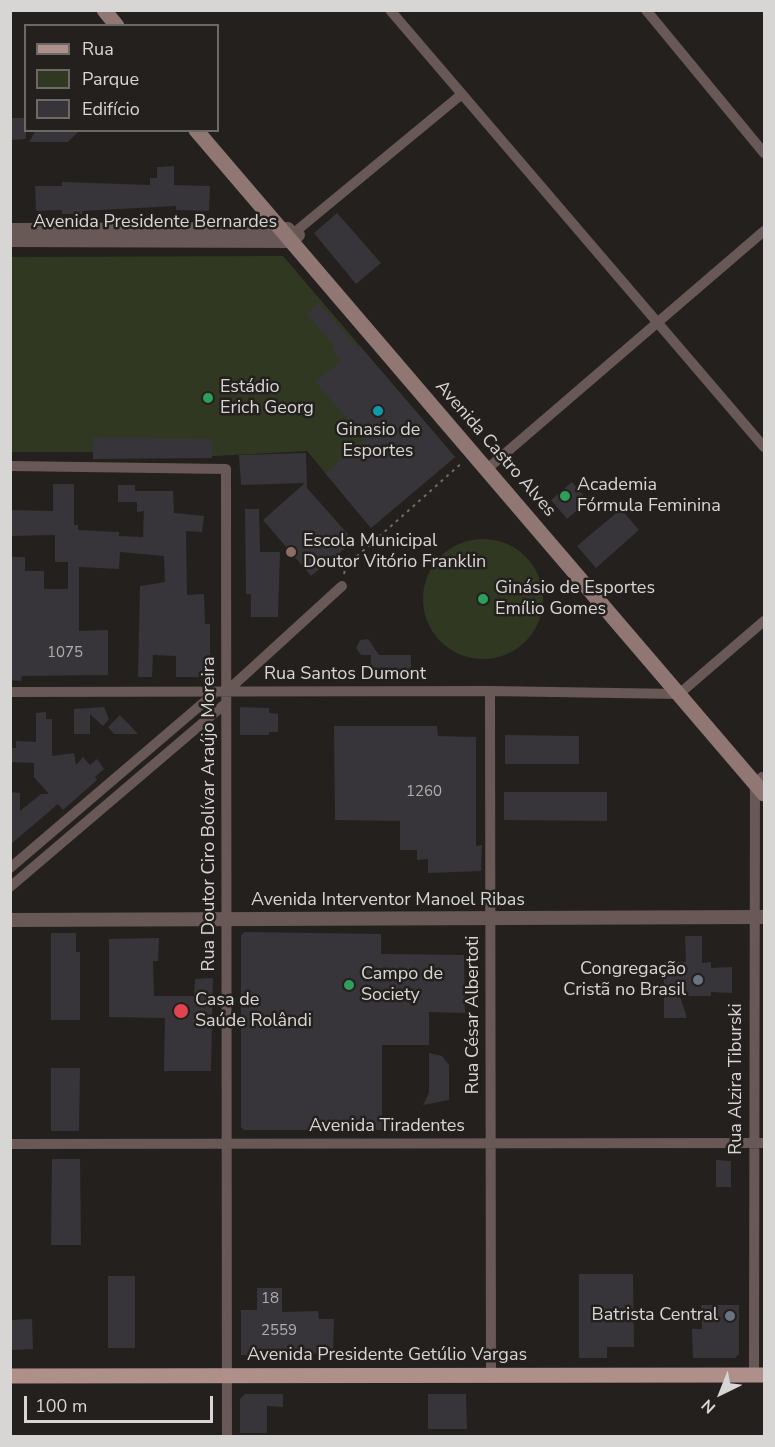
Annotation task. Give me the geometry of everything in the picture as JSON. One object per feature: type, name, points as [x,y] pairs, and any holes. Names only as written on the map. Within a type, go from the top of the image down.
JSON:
[{"type":"main road","points":[[92,10],[103,24]]},
{"type":"main road","points":[[104,10],[115,24]]},
{"type":"main road","name":"Avenida Castro Alves","points":[[202,132],[761,783]]},
{"type":"main road","name":"Avenida Castro Alves","points":[[401,362],[473,453],[491,466]]},
{"type":"main road","name":"Avenida Presidente Getúlio Vargas","points":[[10,1376],[759,1375]]},
{"type":"street","points":[[390,10],[765,447]]},
{"type":"street","points":[[646,10],[765,153]]},
{"type":"street","points":[[291,233],[462,94]]},
{"type":"street","name":"Avenida Presidente Bernardes","points":[[10,230],[291,233]]},
{"type":"street","points":[[491,466],[765,231]]},
{"type":"street","name":"Avenida Presidente Bernardes","points":[[10,240],[291,233]]},
{"type":"street","name":"Rua Doutor Ciro Bolívar Araújo Moreira","points":[[10,466],[226,469],[223,696],[228,919],[227,1437]]},
{"type":"street","points":[[10,887],[85,823],[342,586]]},
{"type":"street","points":[[683,691],[765,621]]},
{"type":"street","name":"Rua Santos Dumont","points":[[10,692],[223,696],[490,691],[683,691]]},
{"type":"street","name":"Rua César Albertoti","points":[[490,691],[491,1375]]},
{"type":"street","points":[[10,868],[223,696]]},
{"type":"street","name":"Rua Alzira Tiburski","points":[[759,1375],[761,783]]},
{"type":"street","points":[[76,813],[85,823]]},
{"type":"street","name":"Avenida Interventor Manoel Ribas","points":[[10,920],[759,918]]},
{"type":"street","name":"Avenida Tiradentes","points":[[10,1144],[759,1143]]},
{"type":"path","points":[[342,586],[346,566],[473,453]]},
{"type":"green space","name":"Estádio Erich Georg","points":[[283,256],[455,457],[371,528],[307,451],[214,456],[11,452],[10,257]]},
{"type":"green space","name":"Ginásio de Esportes Emílio Gomes","points":[[483,539],[506,544],[525,557],[538,576],[543,599],[538,622],[525,641],[506,654],[483,659],[460,654],[441,641],[428,622],[423,599],[428,576],[441,557],[460,544]]},
{"type":"building","points":[[10,118],[24,118],[26,139],[11,140]]},
{"type":"building","points":[[35,132],[78,132],[68,142],[29,142]]},
{"type":"building","points":[[174,166],[174,185],[210,186],[209,211],[176,210],[176,206],[82,211],[82,214],[62,214],[62,210],[36,211],[35,186],[62,186],[62,182],[150,185],[150,178],[157,178],[157,167]]},
{"type":"building","points":[[337,213],[381,263],[356,284],[314,233]]},
{"type":"building","name":"Ginasio de Esportes","points":[[319,303],[357,347],[359,345],[455,457],[371,528],[325,473],[366,439],[315,382],[341,361],[331,349],[335,346],[307,314]]},
{"type":"building","points":[[93,437],[213,439],[212,458],[93,459]]},
{"type":"building","points":[[306,453],[307,488],[354,541],[311,576],[263,520],[305,483],[241,485],[239,455]]},
{"type":"building","points":[[572,482],[588,501],[567,519],[551,500]]},
{"type":"building","points":[[53,484],[74,484],[74,525],[78,525],[78,530],[119,532],[119,536],[143,537],[144,511],[137,512],[137,502],[118,502],[118,485],[135,485],[135,491],[173,491],[174,513],[204,516],[202,532],[186,531],[187,595],[204,594],[205,624],[210,624],[210,677],[176,677],[176,656],[153,655],[152,677],[138,677],[140,586],[165,582],[164,556],[120,552],[119,569],[79,567],[79,631],[108,630],[108,675],[22,676],[21,681],[10,680],[10,557],[25,557],[25,571],[44,571],[44,589],[68,589],[68,562],[55,562],[55,535],[10,536],[10,510],[53,511]]},
{"type":"building","points":[[245,509],[259,509],[260,552],[280,552],[278,617],[251,617],[251,594],[246,594]]},
{"type":"building","points":[[621,509],[639,530],[596,568],[577,546]]},
{"type":"building","points":[[368,639],[379,655],[411,655],[411,677],[371,677],[371,655],[361,655],[356,648],[360,640]]},
{"type":"building","points":[[104,707],[109,719],[103,726],[90,714],[90,734],[74,734],[74,709]]},
{"type":"building","points":[[240,707],[269,708],[269,713],[278,714],[278,732],[269,732],[269,735],[240,735]]},
{"type":"building","points":[[46,712],[46,719],[52,719],[52,756],[74,753],[76,765],[83,757],[90,765],[97,759],[104,769],[95,777],[97,780],[63,810],[58,804],[10,845],[10,792],[20,793],[20,811],[41,794],[49,794],[34,777],[34,763],[10,762],[10,748],[16,748],[16,741],[36,742],[36,713]]},
{"type":"building","points":[[120,715],[138,734],[114,734],[108,727]]},
{"type":"building","points":[[334,726],[437,726],[438,736],[476,737],[476,846],[482,845],[481,871],[428,873],[428,859],[417,860],[417,850],[400,850],[400,821],[335,820]]},
{"type":"building","points":[[505,735],[579,736],[579,764],[505,764]]},
{"type":"building","points":[[504,792],[607,792],[607,821],[504,820]]},
{"type":"building","points":[[245,932],[381,934],[381,954],[464,955],[465,1013],[429,1012],[429,1045],[382,1045],[382,1130],[244,1130],[241,1127],[241,935]]},
{"type":"building","points":[[51,933],[76,933],[76,952],[80,952],[80,1020],[51,1020]]},
{"type":"building","name":"Congregação Cristã no Brasil","points":[[685,936],[702,936],[702,963],[711,962],[711,968],[732,967],[732,993],[711,992],[711,996],[680,996],[687,1018],[664,1018],[664,962],[686,962]]},
{"type":"building","points":[[159,938],[158,961],[153,961],[154,996],[194,996],[195,979],[213,978],[211,1071],[164,1071],[165,1018],[109,1017],[109,939]]},
{"type":"building","points":[[429,1053],[442,1056],[449,1065],[449,1100],[423,1105],[429,1093]]},
{"type":"building","points":[[51,1068],[80,1068],[79,1131],[51,1131]]},
{"type":"building","points":[[52,1159],[80,1159],[81,1245],[51,1245]]},
{"type":"building","points":[[716,1160],[731,1161],[731,1187],[716,1187]]},
{"type":"building","points":[[579,1274],[633,1274],[634,1347],[607,1347],[607,1358],[579,1358]]},
{"type":"building","points":[[108,1276],[135,1276],[135,1348],[108,1348]]},
{"type":"building","points":[[257,1288],[282,1288],[282,1312],[318,1311],[319,1319],[334,1319],[333,1353],[300,1352],[300,1349],[263,1349],[263,1356],[241,1355],[241,1310],[257,1310]]},
{"type":"building","points":[[701,1305],[739,1305],[739,1354],[735,1358],[693,1358],[692,1329],[702,1329]]},
{"type":"building","points":[[32,1319],[33,1349],[10,1350],[10,1320]]},
{"type":"building","points":[[245,1394],[283,1394],[283,1407],[267,1406],[267,1433],[240,1433],[240,1399]]},
{"type":"building","points":[[428,1394],[466,1394],[467,1429],[428,1429]]},
{"type":"place","name":"Estádio Erich Georg","points":[[208,398]]},
{"type":"place","name":"Ginasio de Esportes","points":[[378,411]]},
{"type":"place","name":"Academia Fórmula Feminina","points":[[565,496]]},
{"type":"place","name":"Escola Municipal Doutor Vitório Franklin","points":[[291,552]]},
{"type":"place","name":"Ginásio de Esportes Emílio Gomes","points":[[483,599]]},
{"type":"place","name":"Congregação Cristã no Brasil","points":[[698,980]]},
{"type":"place","name":"Campo de Society","points":[[349,985]]},
{"type":"place","name":"Casa de Saúde Rolândi","points":[[181,1011]]},
{"type":"place","name":"Batrista Central","points":[[730,1316]]}]
